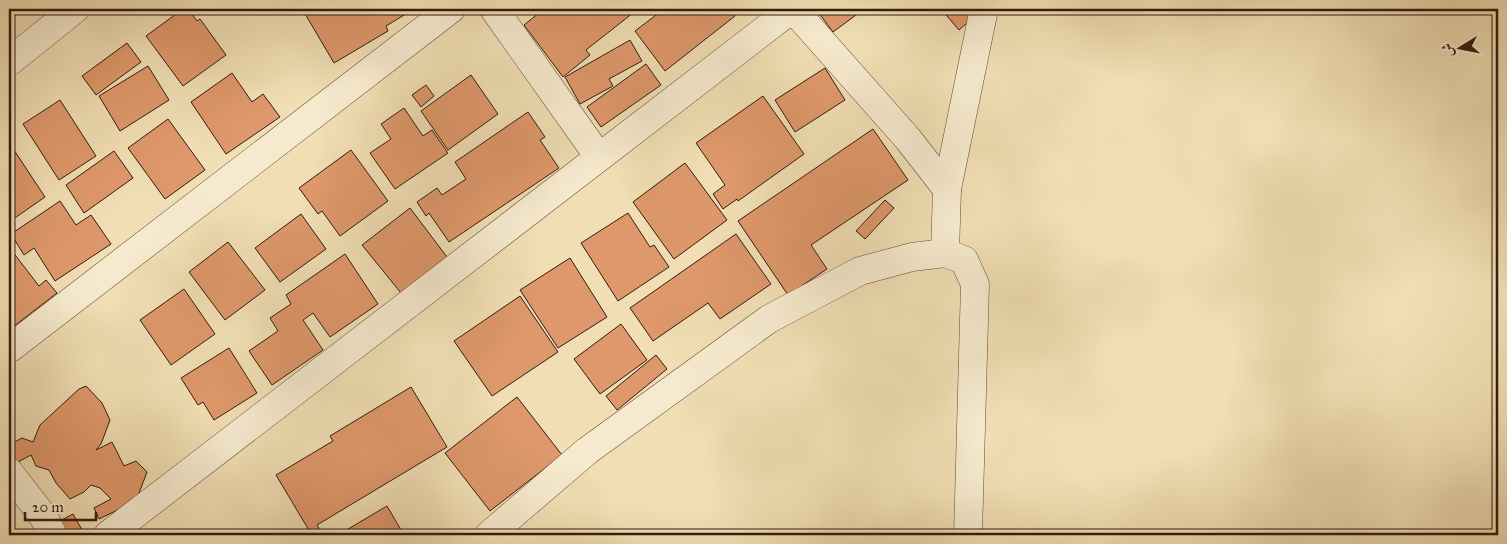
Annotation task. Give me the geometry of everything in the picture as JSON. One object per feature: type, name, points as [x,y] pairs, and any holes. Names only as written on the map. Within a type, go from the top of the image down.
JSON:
[{"type":"street","points":[[9,62],[75,9]]},
{"type":"street","points":[[9,350],[451,9]]},
{"type":"street","points":[[494,9],[599,157]]},
{"type":"street","points":[[108,535],[792,9],[908,139],[947,189]]},
{"type":"street","points":[[945,253],[947,189],[984,9]]},
{"type":"street","points":[[489,535],[587,451],[769,319],[860,271],[912,257],[945,253],[964,260],[975,284],[968,535]]},
{"type":"street","points":[[9,472],[43,516],[53,535]]},
{"type":"building","points":[[183,9],[188,9],[197,21],[200,19],[226,55],[183,86],[146,36]]},
{"type":"building","points":[[309,9],[414,9],[386,26],[388,31],[334,63],[304,12]]},
{"type":"building","points":[[544,9],[638,9],[586,50],[590,55],[563,77],[524,25]]},
{"type":"building","points":[[664,9],[730,9],[735,16],[665,71],[635,31]]},
{"type":"building","points":[[823,9],[864,9],[833,32],[818,12]]},
{"type":"building","points":[[941,9],[969,9],[975,16],[959,30]]},
{"type":"building","points":[[630,40],[642,61],[609,79],[613,86],[580,104],[565,77]]},
{"type":"building","points":[[127,43],[141,62],[96,95],[82,76]]},
{"type":"building","points":[[646,64],[661,85],[601,127],[587,107]]},
{"type":"building","points":[[148,66],[169,100],[120,131],[99,96]]},
{"type":"building","points":[[825,68],[845,100],[795,132],[775,100]]},
{"type":"building","points":[[232,73],[252,102],[263,94],[280,117],[226,154],[191,102]]},
{"type":"building","points":[[471,75],[498,114],[448,150],[421,111]]},
{"type":"building","points":[[426,85],[434,96],[421,107],[412,95]]},
{"type":"building","points":[[763,96],[804,154],[738,201],[737,199],[723,209],[713,194],[725,185],[696,143]]},
{"type":"building","points":[[60,100],[96,156],[59,180],[23,124]]},
{"type":"building","points":[[404,108],[423,136],[432,130],[448,153],[395,189],[370,153],[391,139],[381,124]]},
{"type":"building","points":[[528,112],[545,137],[540,140],[559,168],[449,242],[429,213],[426,216],[417,202],[437,188],[442,195],[466,179],[455,162]]},
{"type":"building","points":[[168,119],[205,170],[165,199],[128,148]]},
{"type":"building","points":[[873,129],[908,180],[811,245],[827,269],[788,295],[738,221]]},
{"type":"building","points":[[9,145],[45,197],[9,222]]},
{"type":"building","points":[[351,150],[388,201],[340,236],[322,211],[318,214],[299,188]]},
{"type":"building","points":[[114,151],[133,178],[84,213],[66,185]]},
{"type":"building","points":[[685,163],[727,220],[674,259],[633,202]]},
{"type":"building","points":[[885,200],[894,208],[865,239],[856,231]]},
{"type":"building","points":[[60,201],[76,225],[91,215],[111,244],[55,281],[34,248],[24,255],[11,234]]},
{"type":"building","points":[[410,208],[447,257],[401,293],[362,245]]},
{"type":"building","points":[[628,213],[650,247],[654,245],[669,267],[618,301],[581,243]]},
{"type":"building","points":[[301,214],[326,249],[280,282],[255,248]]},
{"type":"building","points":[[736,234],[771,284],[720,319],[708,303],[653,341],[630,308]]},
{"type":"building","points":[[228,242],[265,290],[225,320],[189,272]]},
{"type":"building","points":[[9,247],[39,286],[46,280],[57,293],[9,330]]},
{"type":"building","points":[[345,254],[378,304],[330,337],[313,313],[303,320],[323,350],[272,385],[249,351],[278,331],[270,318],[291,304],[286,295]]},
{"type":"building","points":[[570,258],[607,317],[558,348],[520,290]]},
{"type":"building","points":[[184,289],[215,334],[171,365],[140,320]]},
{"type":"building","points":[[520,296],[558,352],[492,396],[454,341]]},
{"type":"building","points":[[621,324],[647,360],[600,394],[574,359]]},
{"type":"building","points":[[229,348],[257,393],[214,420],[203,402],[198,405],[181,378]]},
{"type":"building","points":[[656,355],[667,369],[617,410],[606,396]]},
{"type":"building","points":[[86,386],[102,403],[110,420],[101,444],[96,450],[112,442],[124,466],[136,461],[147,472],[136,501],[99,519],[94,508],[111,499],[100,488],[91,485],[84,492],[70,499],[56,483],[49,470],[36,466],[31,455],[16,463],[9,449],[9,445],[22,438],[33,442],[40,425],[79,389]]},
{"type":"building","points":[[411,387],[447,447],[317,525],[323,535],[303,535],[310,532],[276,475],[333,441],[330,436]]},
{"type":"building","points":[[517,397],[562,455],[490,511],[445,453]]},
{"type":"building","points":[[387,506],[404,535],[338,535]]},
{"type":"building","points":[[73,514],[85,535],[68,535],[60,521]]}]
